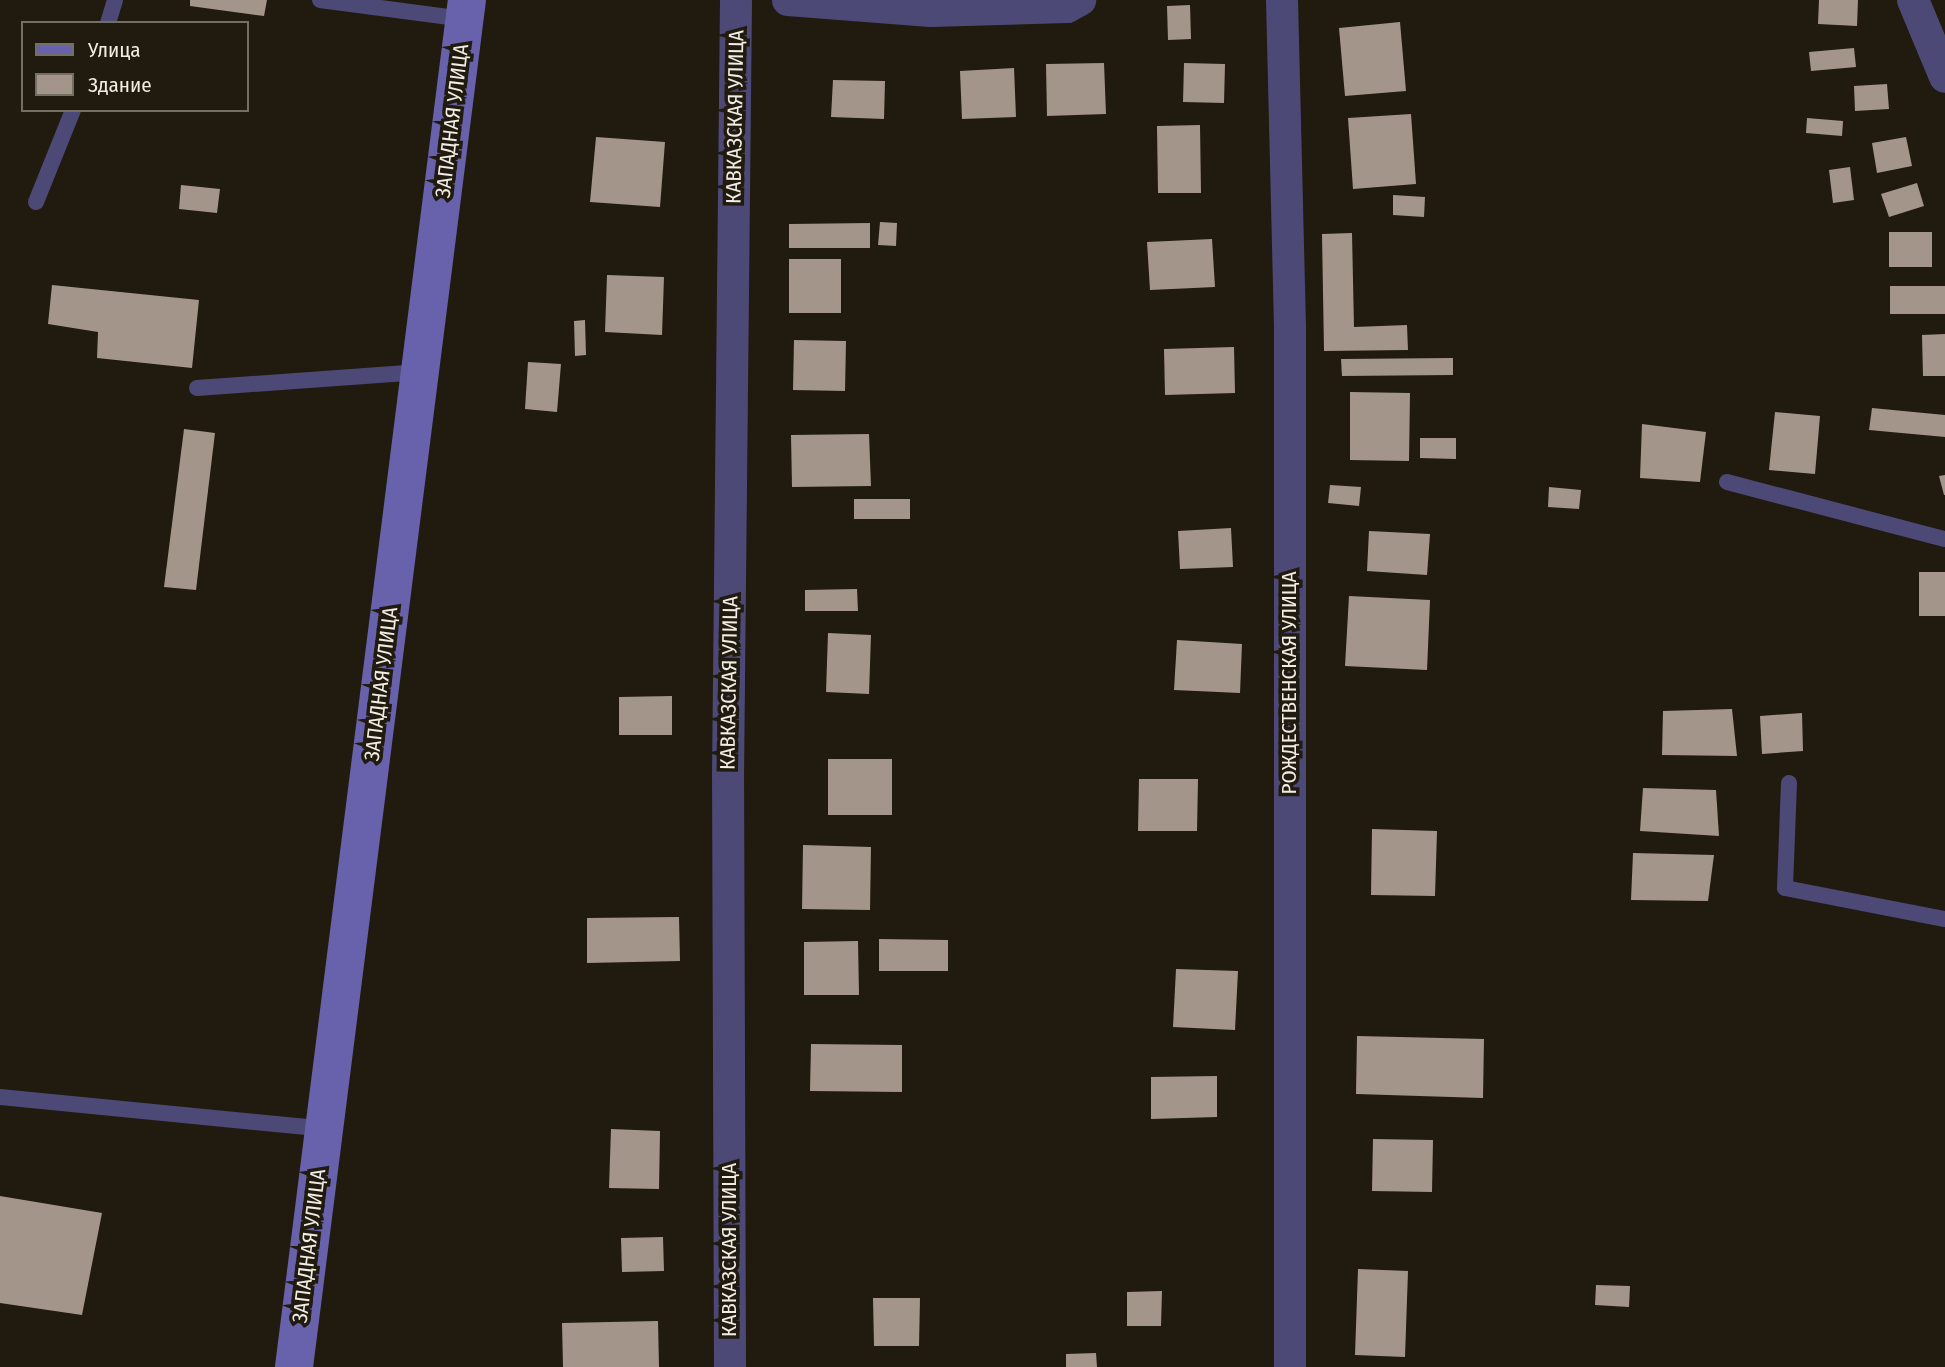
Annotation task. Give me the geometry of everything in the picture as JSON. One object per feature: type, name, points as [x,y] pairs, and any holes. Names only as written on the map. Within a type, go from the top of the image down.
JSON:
[{"type":"main road","name":"ЗАПАДНАЯ УЛИЦА","points":[[294,1367],[466,9]]},
{"type":"street","name":"КАВКАЗСКАЯ УЛИЦА","points":[[730,1367],[728,777],[736,0]]},
{"type":"street","points":[[788,0],[931,11],[1067,7],[1080,0]]},
{"type":"street","name":"РОЖДЕСТВЕНСКАЯ УЛИЦА","points":[[1282,0],[1290,329],[1290,1367]]},
{"type":"street","points":[[1913,0],[1945,77]]},
{"type":"lane","points":[[109,21],[115,0]]},
{"type":"lane","points":[[320,0],[466,9]]},
{"type":"lane","points":[[36,202],[73,112]]},
{"type":"lane","points":[[197,388],[420,372]]},
{"type":"lane","points":[[1727,482],[1945,539]]},
{"type":"lane","points":[[1789,783],[1785,888],[1945,919]]},
{"type":"lane","points":[[0,1097],[324,1129]]},
{"type":"building","points":[[190,0],[267,0],[264,16],[190,6]]},
{"type":"building","points":[[1819,0],[1858,0],[1857,26],[1818,24]]},
{"type":"building","points":[[1190,5],[1191,39],[1168,40],[1167,6]]},
{"type":"building","points":[[1400,22],[1406,91],[1345,96],[1339,28]]},
{"type":"building","points":[[1854,48],[1856,67],[1811,71],[1809,52]]},
{"type":"building","points":[[1104,63],[1106,114],[1047,116],[1046,64]]},
{"type":"building","points":[[1184,63],[1225,64],[1224,103],[1183,102]]},
{"type":"building","points":[[1014,68],[1016,117],[962,119],[960,71]]},
{"type":"building","points":[[833,80],[885,81],[884,119],[831,117]]},
{"type":"building","points":[[1887,84],[1889,109],[1855,111],[1854,86]]},
{"type":"building","points":[[1411,114],[1416,184],[1353,189],[1348,118]]},
{"type":"building","points":[[1807,118],[1843,121],[1842,136],[1806,133]]},
{"type":"building","points":[[1200,125],[1201,193],[1158,193],[1157,126]]},
{"type":"building","points":[[596,137],[665,142],[660,207],[590,202]]},
{"type":"building","points":[[1906,137],[1912,166],[1877,173],[1872,143]]},
{"type":"building","points":[[1850,167],[1854,200],[1833,203],[1829,170]]},
{"type":"building","points":[[1917,183],[1924,206],[1889,217],[1881,194]]},
{"type":"building","points":[[181,185],[220,189],[217,213],[179,209]]},
{"type":"building","points":[[1393,195],[1425,197],[1424,217],[1393,215]]},
{"type":"building","points":[[880,222],[897,223],[896,246],[878,245]]},
{"type":"building","points":[[870,223],[870,248],[789,248],[789,224]]},
{"type":"building","points":[[1889,232],[1932,232],[1932,267],[1889,267]]},
{"type":"building","points":[[1352,233],[1354,327],[1407,325],[1408,350],[1324,351],[1322,234]]},
{"type":"building","points":[[1212,239],[1215,287],[1150,290],[1147,242]]},
{"type":"building","points":[[789,259],[841,259],[841,313],[789,313]]},
{"type":"building","points":[[607,275],[664,277],[662,335],[605,332]]},
{"type":"building","points":[[52,285],[199,300],[192,368],[97,358],[98,332],[48,324]]},
{"type":"building","points":[[1890,286],[1945,286],[1945,314],[1890,314]]},
{"type":"building","points":[[585,320],[586,355],[575,356],[574,321]]},
{"type":"building","points":[[1945,334],[1945,376],[1923,376],[1922,335]]},
{"type":"building","points":[[794,340],[846,341],[845,391],[793,390]]},
{"type":"building","points":[[1234,347],[1235,393],[1165,395],[1164,349]]},
{"type":"building","points":[[1453,358],[1453,375],[1342,376],[1341,359]]},
{"type":"building","points":[[528,362],[561,364],[557,412],[525,409]]},
{"type":"building","points":[[1350,392],[1410,393],[1409,461],[1350,460]]},
{"type":"building","points":[[1872,408],[1945,415],[1945,437],[1869,430]]},
{"type":"building","points":[[1775,412],[1820,416],[1815,474],[1769,470]]},
{"type":"building","points":[[1642,424],[1706,432],[1700,482],[1640,478]]},
{"type":"building","points":[[184,429],[215,433],[196,590],[164,587]]},
{"type":"building","points":[[869,434],[871,486],[792,487],[791,435]]},
{"type":"building","points":[[1420,438],[1456,438],[1456,459],[1420,458]]},
{"type":"building","points":[[1945,475],[1945,495],[1944,495],[1939,476]]},
{"type":"building","points":[[1330,485],[1361,487],[1359,506],[1328,503]]},
{"type":"building","points":[[1549,487],[1581,490],[1579,509],[1548,507]]},
{"type":"building","points":[[854,499],[910,499],[910,519],[854,519]]},
{"type":"building","points":[[1231,528],[1233,567],[1180,569],[1178,531]]},
{"type":"building","points":[[1369,531],[1430,534],[1427,575],[1367,571]]},
{"type":"building","points":[[1919,572],[1945,572],[1945,616],[1919,616]]},
{"type":"building","points":[[857,589],[858,611],[805,611],[805,590]]},
{"type":"building","points":[[1349,596],[1430,600],[1427,670],[1345,666]]},
{"type":"building","points":[[828,633],[871,635],[869,694],[826,692]]},
{"type":"building","points":[[1177,640],[1242,644],[1240,693],[1174,690]]},
{"type":"building","points":[[672,696],[672,735],[619,735],[619,697]]},
{"type":"building","points":[[1732,709],[1737,756],[1662,755],[1663,711]]},
{"type":"building","points":[[1802,713],[1803,751],[1762,754],[1760,716]]},
{"type":"building","points":[[828,759],[892,759],[892,815],[828,815]]},
{"type":"building","points":[[1139,779],[1198,779],[1197,831],[1138,831]]},
{"type":"building","points":[[1643,788],[1716,790],[1719,836],[1640,831]]},
{"type":"building","points":[[1372,829],[1437,831],[1435,896],[1371,895]]},
{"type":"building","points":[[803,845],[871,847],[870,910],[802,909]]},
{"type":"building","points":[[1633,853],[1714,855],[1708,901],[1631,900]]},
{"type":"building","points":[[679,917],[680,961],[587,963],[587,918]]},
{"type":"building","points":[[879,939],[948,940],[948,971],[879,971]]},
{"type":"building","points":[[858,941],[859,995],[804,995],[804,942]]},
{"type":"building","points":[[1176,969],[1238,971],[1235,1030],[1173,1027]]},
{"type":"building","points":[[1357,1036],[1484,1039],[1483,1098],[1356,1094]]},
{"type":"building","points":[[811,1044],[902,1045],[902,1092],[810,1091]]},
{"type":"building","points":[[1217,1076],[1217,1117],[1151,1119],[1151,1077]]},
{"type":"building","points":[[611,1129],[660,1131],[659,1189],[609,1188]]},
{"type":"building","points":[[1373,1139],[1433,1140],[1432,1192],[1372,1191]]},
{"type":"building","points":[[0,1196],[102,1213],[82,1315],[0,1303]]},
{"type":"building","points":[[663,1237],[664,1271],[622,1272],[621,1238]]},
{"type":"building","points":[[1358,1269],[1408,1271],[1405,1357],[1355,1355]]},
{"type":"building","points":[[1596,1285],[1630,1286],[1629,1307],[1595,1305]]},
{"type":"building","points":[[1162,1291],[1161,1326],[1127,1326],[1127,1292]]},
{"type":"building","points":[[873,1298],[920,1298],[919,1346],[874,1346]]},
{"type":"building","points":[[658,1321],[659,1367],[563,1367],[562,1323]]},
{"type":"building","points":[[1096,1353],[1097,1367],[1066,1367],[1066,1354]]}]
